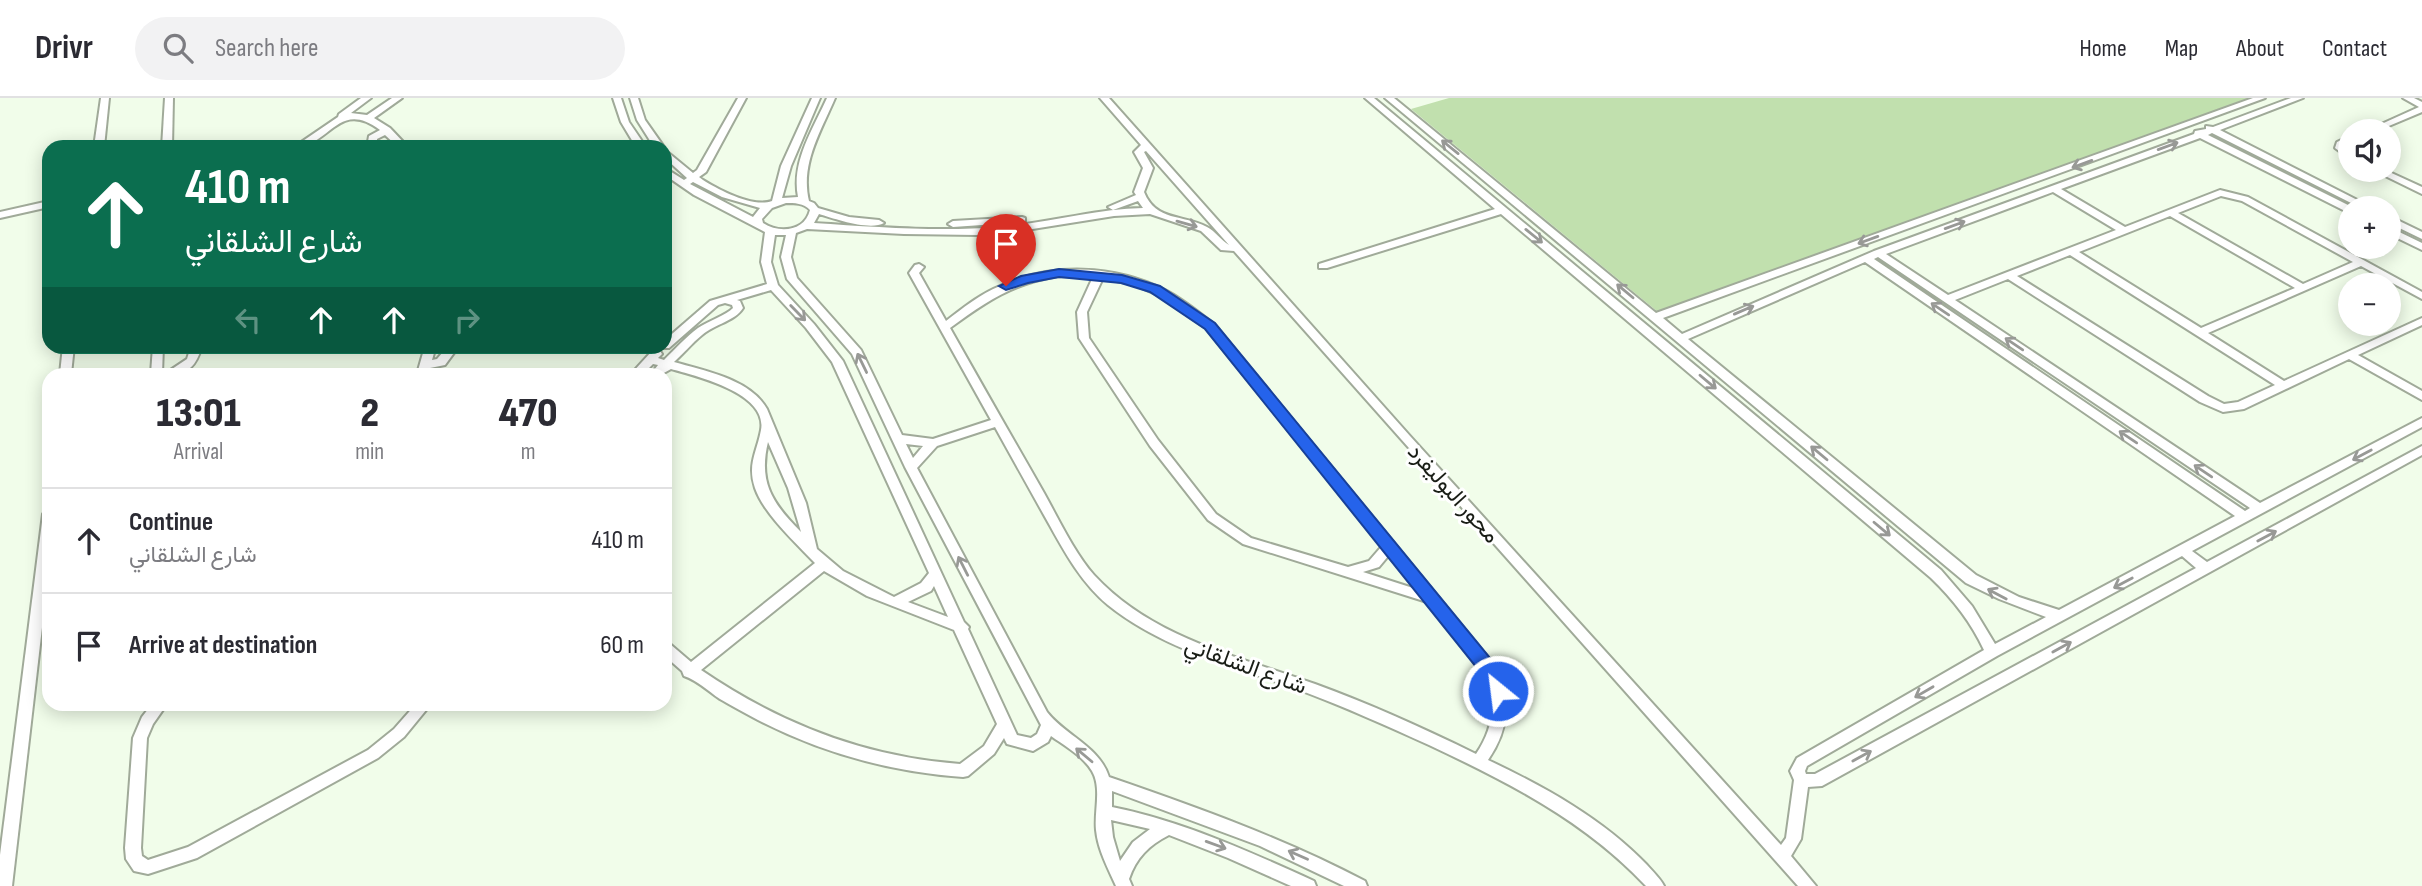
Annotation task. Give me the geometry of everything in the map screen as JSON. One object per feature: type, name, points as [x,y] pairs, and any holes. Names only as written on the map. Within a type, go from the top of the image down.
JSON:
[{"type":"street","points":[[100,140],[105,98]]},
{"type":"street","points":[[167,140],[170,98]]},
{"type":"street","points":[[309,140],[367,98]]},
{"type":"street","points":[[369,118],[398,98]]},
{"type":"street","points":[[617,98],[625,122],[637,140]]},
{"type":"street","points":[[634,98],[641,120],[654,140]]},
{"type":"street","points":[[688,182],[704,168],[742,98]]},
{"type":"street","points":[[757,223],[760,212],[772,204],[816,98]]},
{"type":"street","points":[[804,202],[800,190],[800,176],[831,98]]},
{"type":"street","name":"محور البوليفرد","points":[[1104,98],[1808,886]]},
{"type":"street","points":[[1369,98],[1936,574],[1962,600],[1979,624],[1992,652]]},
{"type":"street","points":[[1389,98],[1971,579],[1999,596],[2061,616]]},
{"type":"street","points":[[1656,317],[2261,98]]},
{"type":"street","points":[[1682,338],[1872,255],[2299,98]]},
{"type":"street","points":[[2407,98],[2422,107]]},
{"type":"street","points":[[2396,119],[2422,107]]},
{"type":"street","points":[[333,123],[354,116],[369,118],[396,140]]},
{"type":"street","points":[[2197,122],[2344,196]]},
{"type":"street","points":[[2185,127],[2338,204]]},
{"type":"street","points":[[372,140],[387,130]]},
{"type":"street","points":[[1146,145],[1139,152],[1148,168],[1139,189],[1140,197],[1150,211]]},
{"type":"street","points":[[672,162],[688,182],[770,232],[799,229],[975,232],[1039,226],[1126,211],[1150,211],[1202,228],[1225,248],[1238,248]]},
{"type":"street","points":[[672,174],[740,202],[804,202],[815,210],[848,220],[952,224],[1049,217],[1123,205],[1140,197]]},
{"type":"street","points":[[2407,184],[2422,178]]},
{"type":"street","points":[[2401,181],[2422,191]]},
{"type":"street","points":[[2053,188],[2123,230]]},
{"type":"street","points":[[1948,299],[2214,194],[2237,196],[2422,296]]},
{"type":"street","points":[[0,215],[42,206]]},
{"type":"street","points":[[1323,266],[1502,209]]},
{"type":"street","points":[[815,210],[814,218],[799,229],[786,257],[792,279],[857,353],[911,467],[1048,725],[1091,760],[1103,781],[1106,840],[1122,882]]},
{"type":"street","points":[[2170,212],[2303,288]]},
{"type":"street","points":[[2401,225],[2422,236]]},
{"type":"street","points":[[770,232],[766,262],[773,286],[810,326],[837,361],[1012,740],[1033,745],[1043,738],[1048,725]]},
{"type":"street","points":[[2401,236],[2422,247]]},
{"type":"street","points":[[2071,251],[2283,385]]},
{"type":"street","points":[[1872,255],[1948,299],[2260,509]]},
{"type":"street","points":[[1872,255],[2245,517]]},
{"type":"street","points":[[2201,332],[2360,262]]},
{"type":"street","name":"شارع الشلقاني","points":[[919,267],[914,273],[1078,561],[1089,578],[1124,610],[1186,644],[1353,705],[1479,761],[1590,824],[1624,852],[1656,886]]},
{"type":"street","points":[[945,327],[988,296],[1026,279],[1059,273],[1099,275],[1155,289],[1210,326],[1489,669],[1498,691],[1499,726],[1490,747],[1479,761]]},
{"type":"street","points":[[1099,275],[1082,312],[1084,338],[1154,443],[1220,524],[1247,541],[1430,598]]},
{"type":"street","points":[[2009,275],[2212,405],[2233,409],[2422,321]]},
{"type":"street","points":[[672,340],[705,314],[714,303],[729,301],[773,286]]},
{"type":"street","points":[[661,368],[691,338],[717,320],[734,314],[738,308],[736,303],[729,301]]},
{"type":"street","points":[[705,314],[717,320]]},
{"type":"street","points":[[182,368],[192,361],[194,354]]},
{"type":"street","points":[[428,368],[441,362],[448,354]]},
{"type":"street","points":[[643,368],[656,354]]},
{"type":"street","points":[[2350,355],[2422,396]]},
{"type":"street","points":[[650,360],[729,386],[753,398],[762,408],[801,506],[811,549]]},
{"type":"street","points":[[898,439],[933,443],[999,421]]},
{"type":"street","points":[[1782,858],[1793,839],[1801,780],[1797,771],[1802,762],[1992,652],[2422,422]]},
{"type":"street","points":[[768,427],[757,461],[761,490],[780,519],[823,564],[852,583],[961,626]]},
{"type":"street","points":[[911,467],[933,443]]},
{"type":"street","points":[[1801,780],[1817,781],[2422,450]]},
{"type":"street","points":[[1349,572],[1374,564],[1388,547]]},
{"type":"street","points":[[2184,551],[2207,569]]},
{"type":"street","points":[[689,672],[823,564]]},
{"type":"street","points":[[4,886],[42,572]]},
{"type":"street","points":[[896,602],[926,587],[936,573]]},
{"type":"street","points":[[672,655],[689,672],[727,697],[780,724],[829,744],[935,770],[963,771],[989,750],[1005,724]]},
{"type":"street","points":[[155,711],[142,730],[139,748],[133,848],[134,859],[140,866],[148,867],[192,853],[365,759],[387,744],[418,711]]},
{"type":"street","points":[[1103,781],[1249,833],[1319,864],[1359,886]]},
{"type":"street","points":[[1104,812],[1170,828],[1239,854],[1308,886]]},
{"type":"street","points":[[1122,882],[1134,851],[1150,837],[1170,828]]},
{"type":"green space","points":[[1449,98],[2249,98],[1658,312],[1411,109]]},
{"type":"route","points":[[1006,286],[1042,275],[1059,273],[1122,279],[1155,289],[1190,310],[1210,326],[1489,669],[1498,691]]}]
